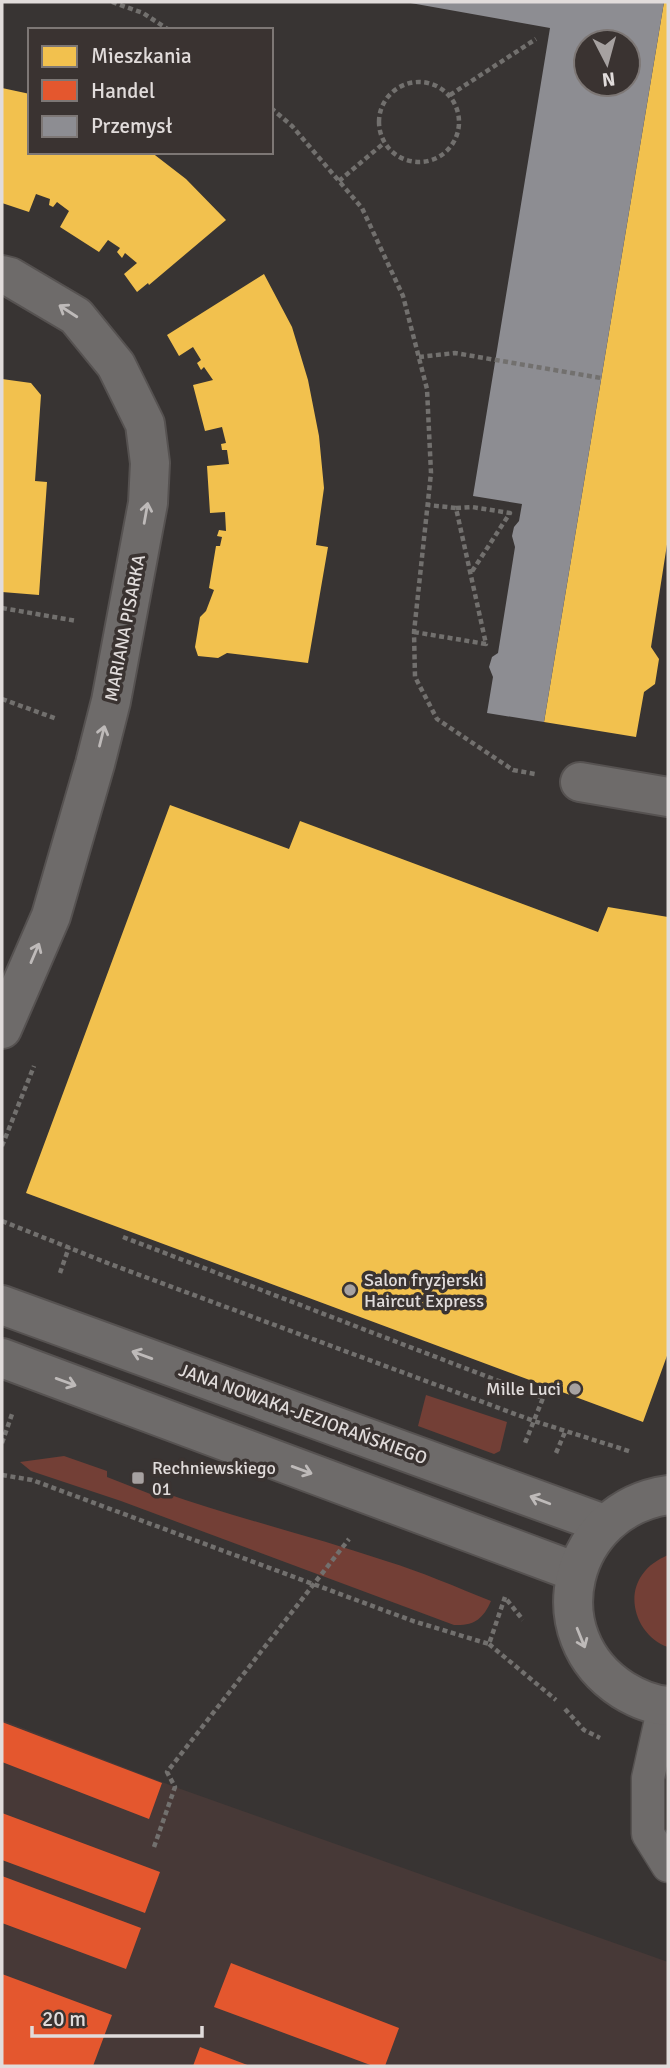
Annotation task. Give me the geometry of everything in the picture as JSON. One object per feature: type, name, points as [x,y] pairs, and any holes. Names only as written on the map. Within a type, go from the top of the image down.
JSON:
[{"type":"street","name":"MARIANA PISARKA","points":[[2,275],[10,277],[76,316],[116,365],[145,424],[150,463],[148,503],[111,701],[95,764],[51,916],[4,1019]]},
{"type":"street","points":[[580,782],[668,797]]},
{"type":"street","name":"JANA NOWAKA-JEZIORAŃSKIEGO","points":[[2,1305],[604,1524]]},
{"type":"street","points":[[2,1358],[576,1572]]},
{"type":"street","points":[[666,1706],[635,1698],[609,1681],[590,1659],[577,1632],[572,1602],[576,1572],[583,1555],[604,1524],[626,1508],[652,1497],[668,1495]]},
{"type":"lane","points":[[666,1706],[648,1778],[648,1834],[668,1866]]},
{"type":"path","points":[[112,2],[143,13],[167,28]]},
{"type":"path","points":[[450,95],[536,39]]},
{"type":"path","points":[[420,81],[436,85],[450,95],[458,110],[460,127],[452,146],[437,159],[417,163],[398,156],[384,143],[378,126],[380,109],[389,95],[403,85],[420,81]]},
{"type":"path","points":[[273,110],[292,126],[362,208],[403,296],[419,357],[427,389],[431,473],[414,632],[415,677],[437,719],[513,770],[580,782]]},
{"type":"path","points":[[339,181],[384,143]]},
{"type":"path","points":[[419,357],[455,353],[601,378]]},
{"type":"path","points":[[428,505],[472,507],[510,513],[471,573]]},
{"type":"path","points":[[414,632],[486,645],[456,508]]},
{"type":"path","points":[[2,608],[88,623]]},
{"type":"path","points":[[2,699],[65,720]]},
{"type":"path","points":[[2,1222],[565,1432],[629,1452],[642,1452]]},
{"type":"path","points":[[537,1498],[565,1432]]},
{"type":"path","points":[[2,1475],[32,1480],[412,1621],[489,1644],[561,1704],[584,1730],[608,1741]]},
{"type":"path","points":[[154,1847],[175,1787],[167,1772],[350,1539]]},
{"type":"path","points":[[489,1644],[519,1550]]},
{"type":"shaded area","points":[[426,1395],[507,1422],[500,1451],[494,1454],[418,1426]]},
{"type":"shaded area","points":[[64,1456],[107,1471],[107,1477],[158,1497],[162,1492],[358,1552],[413,1570],[491,1601],[477,1620],[454,1625],[121,1501],[31,1471],[20,1462]]},
{"type":"shaded area","points":[[668,1555],[668,1647],[658,1642],[643,1627],[635,1606],[635,1596],[637,1585],[645,1571]]},
{"type":"shaded area","points":[[2,1720],[175,1787],[668,1962],[668,2066],[2,2066]]},
{"type":"building: Mieszkania","points":[[664,2],[668,2],[668,538],[651,647],[659,659],[655,684],[644,692],[636,737],[544,722]]},
{"type":"building: Mieszkania","points":[[2,88],[28,94],[28,154],[154,154],[186,179],[226,220],[149,285],[148,283],[137,292],[124,274],[137,263],[125,253],[122,258],[117,252],[120,248],[108,240],[99,252],[60,227],[69,211],[57,202],[53,207],[49,205],[50,199],[36,194],[29,212],[2,203]]},
{"type":"building: Mieszkania","points":[[264,274],[292,327],[308,380],[319,436],[324,488],[316,545],[328,547],[308,663],[227,653],[218,658],[198,656],[195,647],[200,617],[206,611],[214,590],[209,588],[216,546],[220,546],[222,537],[217,536],[219,530],[226,531],[225,512],[210,513],[207,466],[229,464],[227,450],[222,450],[221,444],[226,443],[222,427],[205,431],[193,385],[213,380],[204,367],[201,370],[197,363],[201,360],[193,347],[179,356],[167,335]]},
{"type":"building: Mieszkania","points":[[2,379],[31,383],[41,395],[35,481],[47,482],[39,595],[2,592]]},
{"type":"building: Mieszkania","points":[[170,805],[289,849],[300,821],[598,932],[608,907],[668,917],[668,1353],[643,1422],[26,1193]]},
{"type":"building: Handel","points":[[2,1722],[162,1783],[149,1819],[2,1762]]},
{"type":"building: Handel","points":[[2,1813],[160,1872],[145,1913],[2,1860]]},
{"type":"building: Handel","points":[[2,1876],[141,1928],[126,1969],[2,1923]]},
{"type":"building: Handel","points":[[231,1963],[399,2028],[385,2066],[373,2066],[214,2007]]},
{"type":"building: Handel","points":[[2,1974],[112,2015],[93,2066],[2,2066]]},
{"type":"building: Handel","points":[[200,2047],[250,2066],[193,2066]]},
{"type":"building: Przemysł","points":[[405,2],[664,2],[544,722],[487,713],[493,677],[489,667],[492,657],[498,653],[515,547],[512,536],[519,521],[522,504],[473,496],[550,28]]},
{"type":"place","name":"Salon fryzjerski Haircut Express","points":[[350,1290]]},
{"type":"place","name":"Mille Luci","points":[[575,1389]]},
{"type":"place","name":"Rechniewskiego 01","points":[[138,1478]]}]
